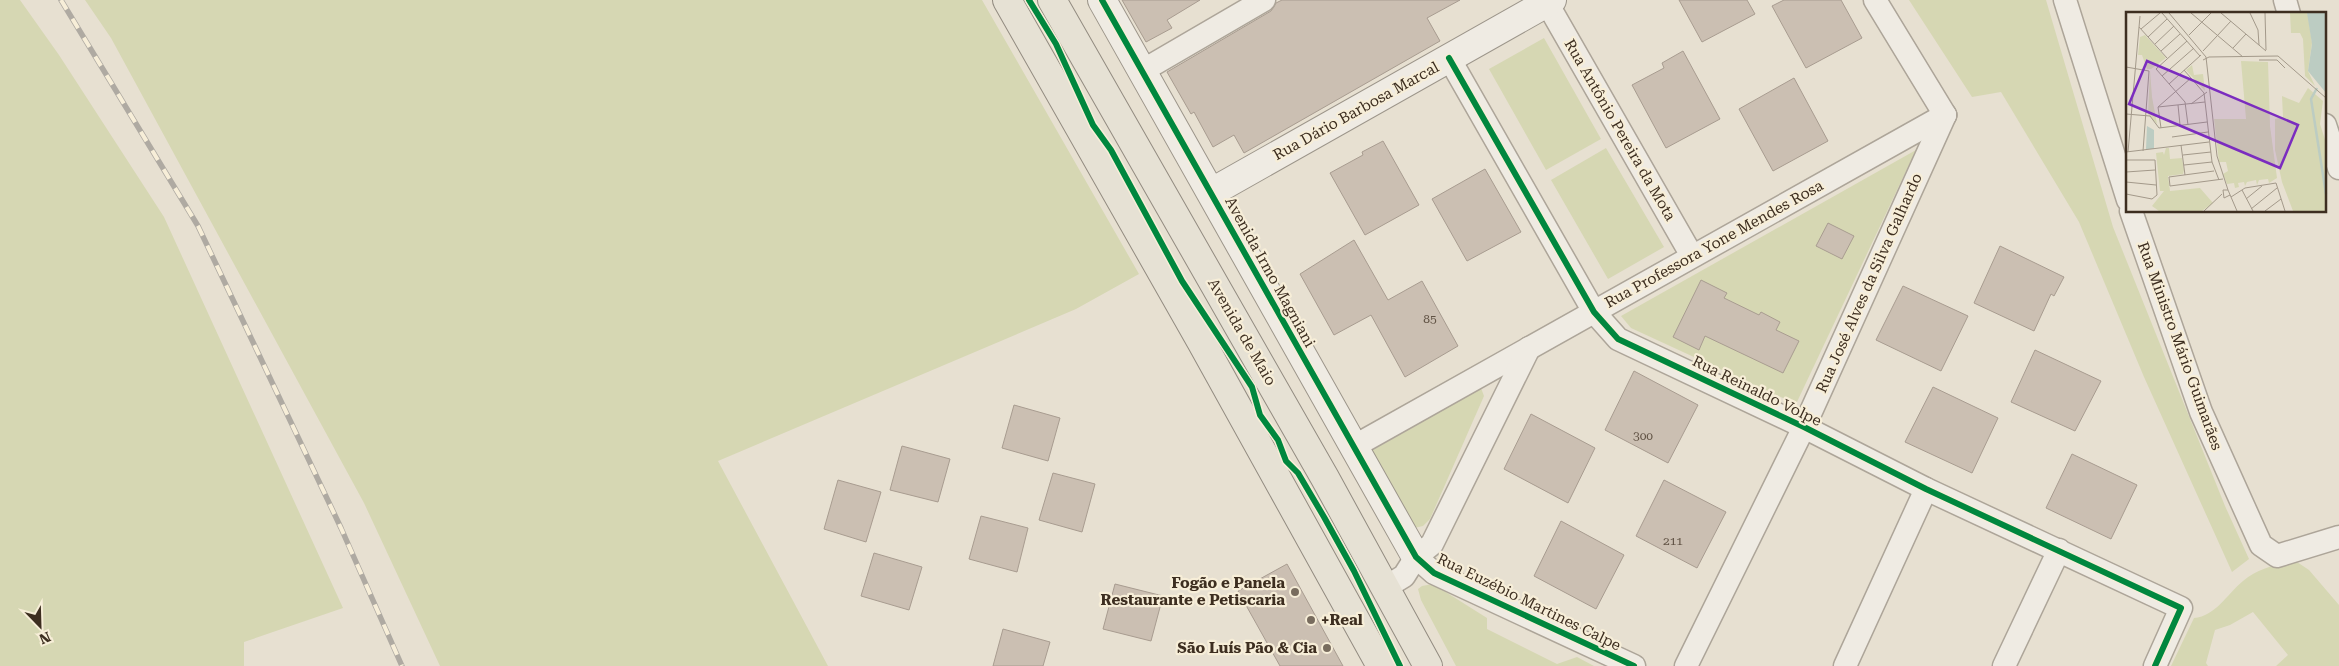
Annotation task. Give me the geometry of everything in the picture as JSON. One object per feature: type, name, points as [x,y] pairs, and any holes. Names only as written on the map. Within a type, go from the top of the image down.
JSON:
[{"type":"main road","points":[[1007,0],[1072,112],[1381,666]]},
{"type":"main road","name":"Avenida de Maio","points":[[1052,0],[1386,587],[1428,666]]},
{"type":"main road","points":[[1072,112],[1102,89]]},
{"type":"main road","points":[[1350,610],[1386,587]]},
{"type":"street","name":"Avenida Irmo Magniani","points":[[1102,0],[1212,192],[1416,557]]},
{"type":"street","points":[[1142,71],[1264,0]]},
{"type":"street","points":[[1875,0],[1945,114]]},
{"type":"street","points":[[2065,0],[2126,194]]},
{"type":"street","name":"Rua Dário Barbosa Marcal","points":[[1212,192],[1549,2]]},
{"type":"street","name":"Rua Antônio Pereira da Mota","points":[[1549,2],[1692,256]]},
{"type":"street","name":"Rua Reinaldo Volpe","points":[[1449,58],[1594,312],[1618,339],[1804,427],[1926,489],[2181,608],[2155,666]]},
{"type":"street","name":"Rua Professora Yone Mendes Rosa","points":[[1353,447],[1945,114]]},
{"type":"street","name":"Rua José Alves da Silva Galhardo","points":[[1686,666],[1804,427],[1945,114]]},
{"type":"street","points":[[2326,128],[2339,168]]},
{"type":"street","name":"Rua Ministro Mário Guimarães","points":[[2131,212],[2201,412],[2261,545],[2277,556],[2339,537]]},
{"type":"street","points":[[1386,587],[1404,576],[1416,557],[1432,544],[1529,348]]},
{"type":"street","points":[[1845,666],[1926,489]]},
{"type":"street","points":[[2004,666],[2060,550]]},
{"type":"street","name":"Rua Euzébio Martines Calpe","points":[[1416,557],[1434,573],[1634,666]]},
{"type":"green space","points":[[0,0],[20,0],[59,55],[164,217],[343,608],[244,642],[244,666],[0,666]]},
{"type":"green space","points":[[85,0],[982,0],[1139,274],[1076,309],[718,461],[828,666],[440,666],[364,503],[111,38]]},
{"type":"green space","points":[[1909,0],[2046,0],[2113,227],[2225,506],[2249,559],[2232,572],[2144,377],[2079,222],[2001,92],[1972,97]]},
{"type":"green space","points":[[1544,38],[1601,139],[1546,170],[1489,69]]},
{"type":"green space","points":[[1606,148],[1664,247],[1608,279],[1551,180]]},
{"type":"green space","points":[[1916,150],[1796,404],[1631,328],[1621,316]]},
{"type":"green space","points":[[1481,388],[1484,396],[1430,519],[1423,526],[1414,528],[1373,458],[1373,450]]},
{"type":"green space","points":[[2297,562],[2309,570],[2339,605],[2339,666],[2276,666],[2288,655],[2253,612],[2230,625],[2215,630],[2206,663],[2208,666],[2171,666],[2194,618],[2215,609],[2243,581],[2255,573],[2275,565]]},
{"type":"green space","points":[[1433,584],[1487,618],[1487,629],[1557,664],[1577,657],[1594,666],[1456,666],[1421,600],[1418,589],[1422,586]]},
{"type":"building","points":[[1122,0],[1200,0],[1167,20],[1172,28],[1146,42]]},
{"type":"building","points":[[1282,0],[1460,0],[1427,18],[1440,41],[1244,153],[1234,135],[1213,147],[1194,112],[1191,114],[1167,72],[1271,11],[1276,3]]},
{"type":"building","points":[[1679,0],[1747,0],[1755,14],[1702,42]]},
{"type":"building","points":[[1784,0],[1841,0],[1862,38],[1806,68],[1772,6]]},
{"type":"building","points":[[1683,51],[1720,119],[1666,148],[1632,85],[1664,68],[1662,63]]},
{"type":"building","points":[[1794,78],[1828,141],[1773,171],[1739,109]]},
{"type":"building","points":[[1383,141],[1419,205],[1365,235],[1330,173],[1363,155],[1362,152]]},
{"type":"building","points":[[1485,169],[1521,232],[1467,261],[1432,199]]},
{"type":"building","points":[[1828,223],[1854,236],[1842,259],[1816,246]]},
{"type":"building","points":[[1354,240],[1388,300],[1422,281],[1458,346],[1405,377],[1371,315],[1334,335],[1300,274]]},
{"type":"building","points":[[2000,246],[2064,277],[2054,296],[2051,294],[2034,331],[1974,303]]},
{"type":"building","points":[[1701,280],[1727,293],[1724,298],[1759,315],[1761,312],[1780,322],[1776,330],[1799,341],[1783,373],[1705,336],[1699,350],[1673,337]]},
{"type":"building","points":[[1903,286],[1968,316],[1941,371],[1876,340]]},
{"type":"building","points":[[2035,350],[2101,381],[2075,431],[2011,402]]},
{"type":"building","points":[[1634,371],[1698,405],[1668,463],[1605,430]]},
{"type":"building","points":[[1933,387],[1998,418],[1972,473],[1905,442]]},
{"type":"building","points":[[1014,405],[1060,418],[1048,461],[1002,448]]},
{"type":"building","points":[[1531,414],[1595,448],[1568,503],[1504,469]]},
{"type":"building","points":[[902,446],[950,459],[938,502],[890,490]]},
{"type":"building","points":[[2072,454],[2137,485],[2111,539],[2046,508]]},
{"type":"building","points":[[1053,473],[1095,484],[1082,532],[1039,520]]},
{"type":"building","points":[[838,480],[881,492],[866,542],[824,529]]},
{"type":"building","points":[[1664,480],[1726,512],[1697,568],[1636,536]]},
{"type":"building","points":[[981,516],[1028,528],[1017,572],[969,559]]},
{"type":"building","points":[[1561,521],[1624,555],[1596,609],[1534,576]]},
{"type":"building","points":[[874,553],[922,567],[909,610],[861,596]]},
{"type":"building","points":[[1287,564],[1343,666],[1280,666],[1238,591]]},
{"type":"building","points":[[1115,584],[1163,596],[1151,641],[1103,629]]},
{"type":"building","points":[[1003,629],[1050,642],[1043,666],[993,666]]},
{"type":"railway","points":[[61,0],[198,226],[341,528],[402,666]]},
{"type":"cycle path","points":[[1029,0],[1056,44],[1093,125],[1111,150],[1182,281],[1252,387],[1260,415],[1278,440],[1286,461],[1298,473],[1324,517],[1354,571],[1400,666]]},
{"type":"cycle path","points":[[1102,0],[1416,557],[1434,573],[1634,666]]},
{"type":"cycle path","points":[[1449,58],[1594,312],[1618,339],[1804,427],[1926,489],[2181,608],[2155,666]]},
{"type":"place","name":"Fogão e Panela Restaurante e Petiscaria","points":[[1295,592]]},
{"type":"place","name":"+Real","points":[[1311,620]]},
{"type":"place","name":"São Luís Pão & Cia","points":[[1327,648]]}]
